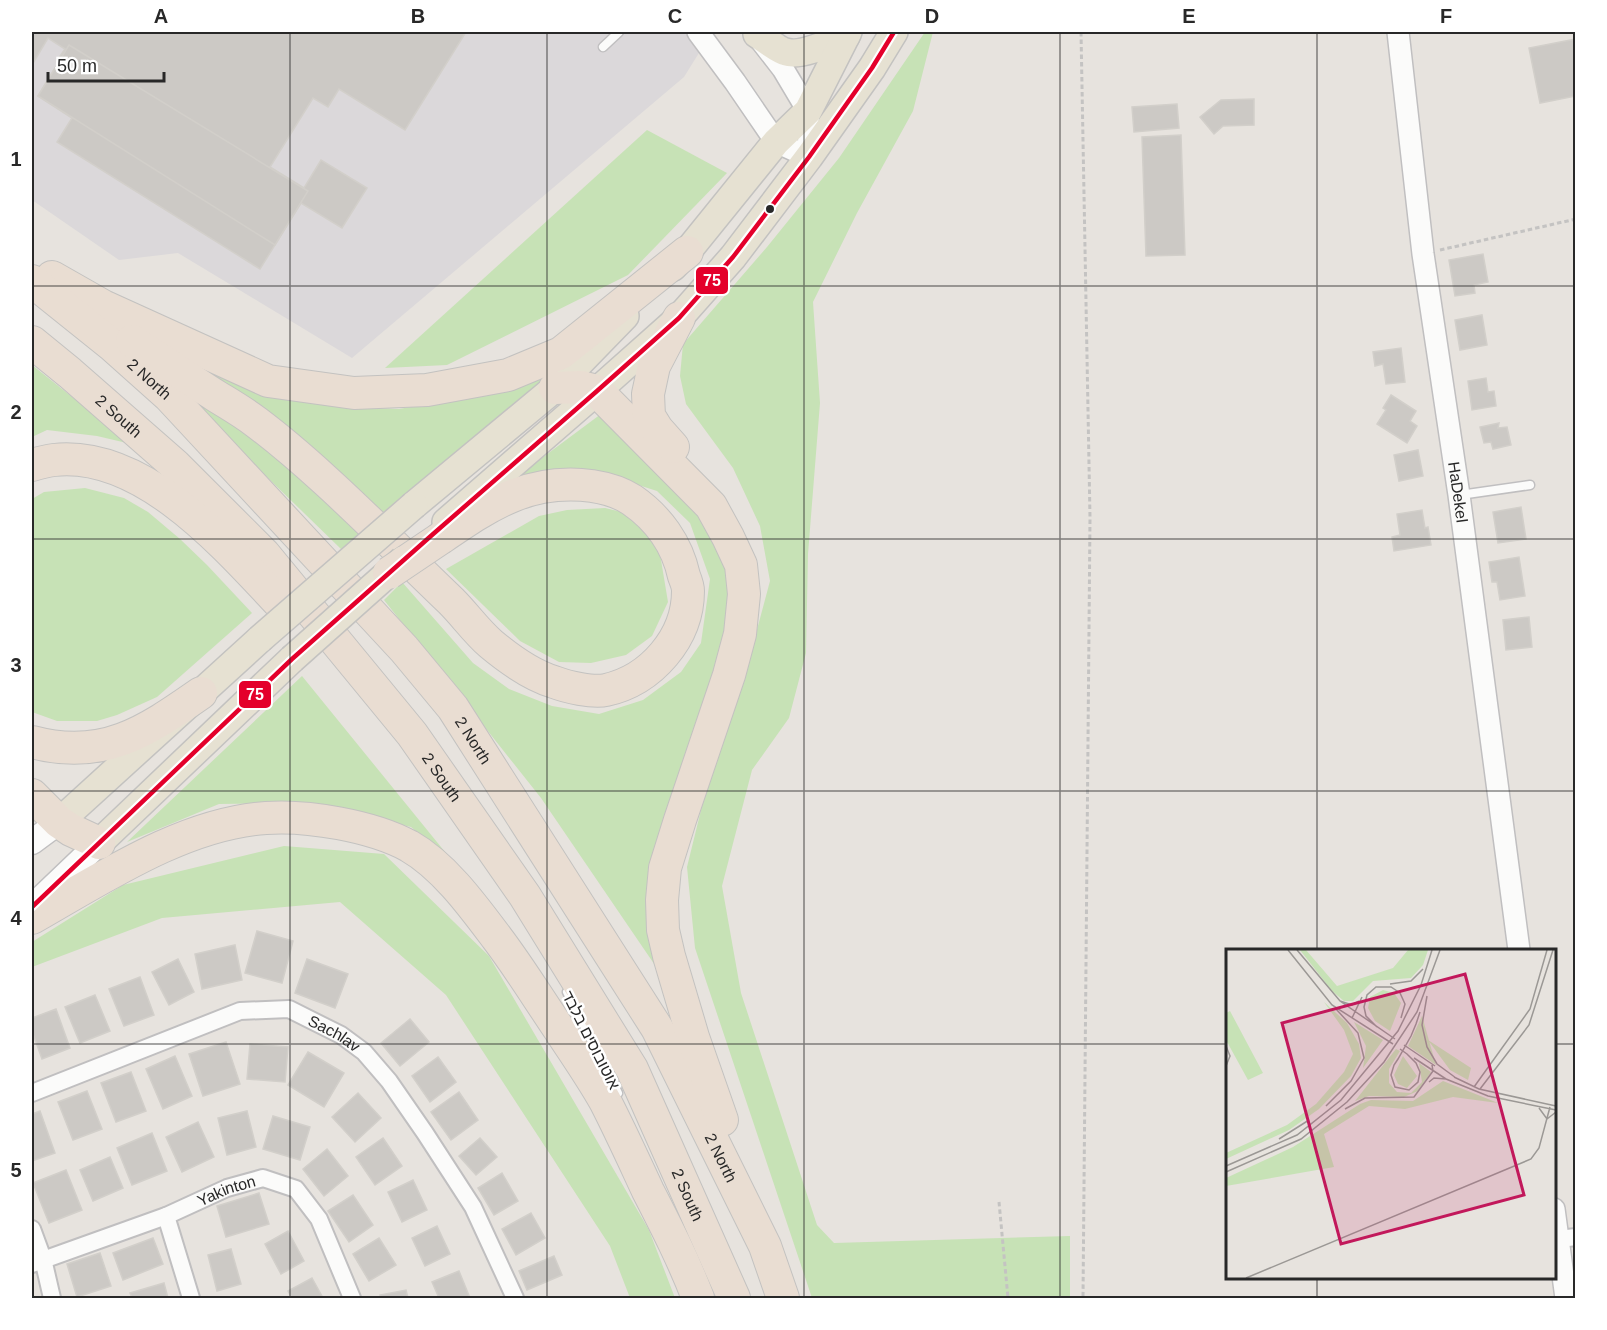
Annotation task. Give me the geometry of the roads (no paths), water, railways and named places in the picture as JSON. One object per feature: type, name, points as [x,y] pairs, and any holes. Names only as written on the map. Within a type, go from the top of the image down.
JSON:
[{"type":"highway","points":[[32,266],[103,306],[268,381],[354,393],[427,390],[462,384],[508,375],[561,353],[687,252]]},
{"type":"highway","points":[[32,276],[255,421],[325,480],[454,604],[490,643],[531,672],[554,682],[583,689],[604,690],[638,678],[665,653],[676,639],[685,612],[688,590],[680,559],[662,528],[647,510],[626,496],[603,488],[581,485],[552,484],[515,494],[436,536],[389,573]]},
{"type":"highway","name":"2 North","points":[[32,281],[113,346],[169,396],[404,649],[453,708],[657,1028],[765,1246],[783,1299]]},
{"type":"highway","points":[[679,318],[654,366],[648,394],[649,416],[657,429],[722,504],[741,536],[751,573],[750,611],[665,868],[662,900],[663,930],[693,1037],[765,1246]]},
{"type":"highway","name":"2 South","points":[[32,342],[175,465],[264,554],[412,734],[525,896],[632,1070],[734,1299]]},
{"type":"highway","points":[[555,388],[581,387],[597,391],[711,506],[729,537],[741,565],[744,594],[740,634],[729,675]]},
{"type":"highway","points":[[32,465],[53,460],[93,462],[132,475],[152,486],[181,507],[221,543],[308,633],[412,734]]},
{"type":"highway","points":[[32,742],[62,748],[109,745],[129,738],[163,720],[201,693]]},
{"type":"highway","points":[[32,795],[59,822],[99,843]]},
{"type":"highway","points":[[32,918],[146,854],[186,837],[236,823],[264,818],[298,817],[368,831],[410,847],[439,869],[478,912],[519,967],[604,1100],[685,1266],[698,1299]]},
{"type":"main road","points":[[436,536],[679,318],[733,257],[809,157],[872,68],[894,32]]},
{"type":"main road","points":[[756,33],[786,53],[819,48],[847,34]]},
{"type":"main road","points":[[32,843],[59,822],[260,639],[414,505],[555,388],[687,252],[776,142],[808,111],[847,34]]},
{"type":"main road","points":[[32,907],[292,659],[389,573]]},
{"type":"street","points":[[698,32],[776,142],[809,157],[808,111],[783,69],[756,33]]},
{"type":"street","name":"HaDekel","points":[[1398,32],[1423,254],[1459,495],[1519,949]]},
{"type":"street","name":"Sachlav","points":[[32,1093],[240,1011],[289,1009],[341,1035],[364,1052],[389,1081],[472,1207],[515,1299]]},
{"type":"street","name":"Yakinton","points":[[37,1261],[166,1216],[227,1188],[263,1178],[296,1189],[319,1219],[352,1299]]},
{"type":"street","points":[[1556,1213],[1567,1238],[1566,1299]]},
{"type":"street","points":[[166,1216],[191,1299]]},
{"type":"street","points":[[32,1229],[37,1261],[52,1299]]},
{"type":"lane","points":[[603,47],[620,32]]},
{"type":"lane","points":[[1459,495],[1530,485]]},
{"type":"lane","points":[[474,824],[514,897]]},
{"type":"lane","name":"אוטובוסים בלבד","points":[[560,980],[620,1096]]},
{"type":"lane","points":[[658,1191],[685,1266]]}]
